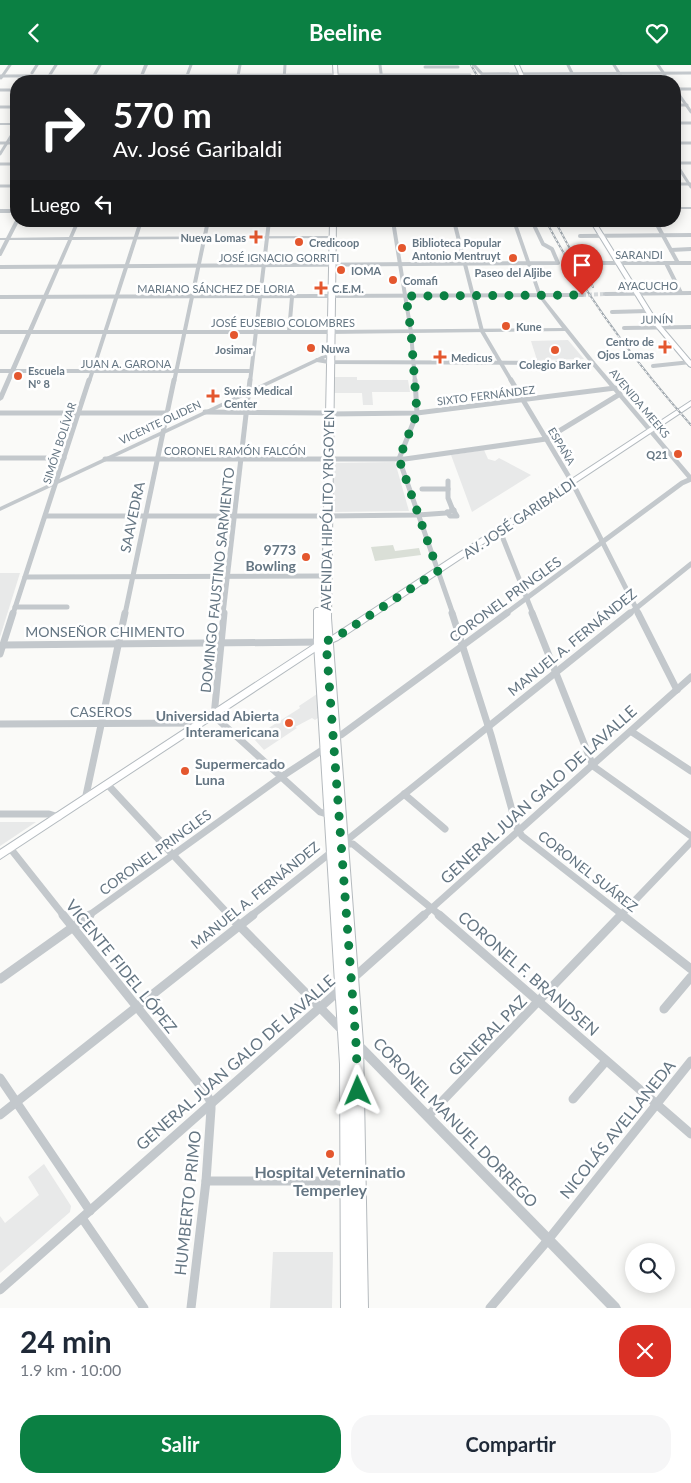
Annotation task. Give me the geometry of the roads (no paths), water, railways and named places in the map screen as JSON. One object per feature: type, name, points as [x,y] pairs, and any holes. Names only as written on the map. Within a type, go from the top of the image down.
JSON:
[{"type":"main road","points":[[332,65],[334,75]]},
{"type":"main road","points":[[334,75],[336,65]]},
{"type":"main road","points":[[518,65],[523,74]]},
{"type":"main road","name":"AVENIDA HIPÓLITO YRIGOYEN","points":[[329,227],[321,643],[334,737],[335,816]]},
{"type":"main road","name":"AVENIDA HIPÓLITO YRIGOYEN","points":[[330,237],[331,227]]},
{"type":"main road","points":[[598,227],[648,311],[690,362]]},
{"type":"main road","points":[[639,294],[661,327]]},
{"type":"main road","points":[[679,410],[691,403]]},
{"type":"main road","name":"AV. JOSÉ GARIBALDI","points":[[0,855],[214,716],[321,643],[335,638],[438,571],[679,410]]},
{"type":"main road","name":"AVENIDA HIPÓLITO YRIGOYEN","points":[[324,516],[320,576],[321,643],[327,747],[335,816],[351,1038],[360,1308]]},
{"type":"main road","name":"AVENIDA HIPÓLITO YRIGOYEN","points":[[349,1308],[348,1181],[351,1038]]},
{"type":"street","points":[[0,80],[10,65]]},
{"type":"street","points":[[32,73],[37,65]]},
{"type":"street","points":[[191,65],[187,75],[470,75]]},
{"type":"street","points":[[238,75],[240,65]]},
{"type":"street","points":[[284,75],[285,65]]},
{"type":"street","points":[[380,65],[381,75]]},
{"type":"street","points":[[474,65],[480,74],[691,73]]},
{"type":"street","points":[[568,65],[572,74]]},
{"type":"street","points":[[614,65],[619,74]]},
{"type":"street","points":[[658,65],[664,74]]},
{"type":"street","points":[[426,75],[424,66],[458,66],[461,75]]},
{"type":"street","points":[[681,98],[691,112]]},
{"type":"street","points":[[681,105],[691,105]]},
{"type":"street","points":[[0,153],[10,138]]},
{"type":"street","points":[[0,143],[7,143]]},
{"type":"street","points":[[681,171],[690,185]]},
{"type":"street","points":[[0,254],[14,227]]},
{"type":"street","points":[[0,399],[75,227]]},
{"type":"street","name":"SIMÓN BOLÍVAR","points":[[0,653],[139,227]]},
{"type":"street","name":"SAAVEDRA","points":[[84,800],[207,227]]},
{"type":"street","name":"DOMINGO FAUSTINO SARMIENTO","points":[[214,716],[220,643],[268,227]]},
{"type":"street","points":[[394,227],[411,332],[417,413],[399,459]]},
{"type":"street","name":"ESPAÑA","points":[[455,227],[482,331],[572,482],[677,690]]},
{"type":"street","name":"AVENIDA MEEKS","points":[[516,227],[540,295],[565,329],[691,479]]},
{"type":"street","name":"JOSÉ IGNACIO GORRITI","points":[[0,267],[558,263],[552,249],[544,244],[535,227]]},
{"type":"street","points":[[658,227],[678,263]]},
{"type":"street","points":[[580,235],[691,235]]},
{"type":"street","points":[[0,239],[330,237]]},
{"type":"street","points":[[670,249],[691,249]]},
{"type":"street","name":"SARANDI","points":[[587,263],[691,263]]},
{"type":"street","points":[[666,263],[682,293]]},
{"type":"street","name":"AYACUCHO","points":[[606,294],[691,293]]},
{"type":"street","name":"MARIANO SÁNCHEZ DE LORIA","points":[[0,297],[582,295]]},
{"type":"street","points":[[289,332],[292,297]]},
{"type":"street","points":[[612,312],[648,311]]},
{"type":"street","name":"JUNÍN","points":[[624,328],[691,327]]},
{"type":"street","name":"JOSÉ EUSEBIO COLOMBRES","points":[[0,332],[184,331],[327,333],[565,329]]},
{"type":"street","points":[[327,358],[414,362],[593,363]]},
{"type":"street","name":"VICENTE OLIDEN","points":[[0,509],[316,360],[327,358]]},
{"type":"street","points":[[654,366],[690,362]]},
{"type":"street","name":"JUAN A. GARONA","points":[[0,371],[251,371]]},
{"type":"street","name":"SIXTO FERNÁNDEZ","points":[[205,412],[417,413],[615,388]]},
{"type":"street","name":"CORONEL RAMÓN FALCÓN","points":[[105,459],[399,459],[546,439],[620,394]]},
{"type":"street","points":[[0,413],[168,413]]},
{"type":"street","points":[[0,459],[64,458]]},
{"type":"street","name":"CORONEL SUÁREZ","points":[[399,459],[463,645],[519,832],[691,969]]},
{"type":"street","name":"CORONEL PRINGLES","points":[[334,737],[341,735],[682,483],[691,479]]},
{"type":"street","points":[[448,481],[448,498],[453,509]]},
{"type":"street","points":[[422,489],[448,489]]},
{"type":"street","points":[[418,513],[432,509],[453,509]]},
{"type":"street","points":[[46,515],[324,516],[447,512],[453,509]]},
{"type":"street","points":[[498,531],[502,536],[593,766],[691,836]]},
{"type":"street","name":"MANUEL A. FERNÁNDEZ","points":[[0,1115],[404,795],[691,564]]},
{"type":"street","points":[[25,577],[320,576]]},
{"type":"street","points":[[15,607],[67,607]]},
{"type":"street","name":"MONSEÑOR CHIMENTO","points":[[3,645],[321,643]]},
{"type":"street","name":"GENERAL JUAN GALO DE LAVALLE","points":[[0,1290],[632,732],[691,677]]},
{"type":"street","points":[[214,716],[320,812],[335,816]]},
{"type":"street","name":"CASEROS","points":[[0,724],[202,723]]},
{"type":"street","points":[[632,732],[691,771]]},
{"type":"street","name":"CORONEL PRINGLES","points":[[0,979],[281,777],[327,747]]},
{"type":"street","name":"CORONEL MANUEL DORREGO","points":[[108,785],[239,925],[615,1308]]},
{"type":"street","points":[[404,795],[445,829]]},
{"type":"street","points":[[0,814],[49,814],[59,817]]},
{"type":"street","name":"GENERAL PAZ","points":[[428,1116],[691,843]]},
{"type":"street","name":"CORONEL F. BRANDSEN","points":[[337,847],[353,844],[432,909],[691,1134]]},
{"type":"street","name":"VICENTE FIDEL LÓPEZ","points":[[10,848],[138,1006],[203,1089],[211,1102]]},
{"type":"street","points":[[664,1009],[691,977]]},
{"type":"street","points":[[573,1099],[606,1061]]},
{"type":"street","name":"NICOLÁS AVELLANEDA","points":[[490,1308],[548,1240],[691,1061]]},
{"type":"street","points":[[0,1078],[90,1211]]},
{"type":"street","name":"HUMBERTO PRIMO","points":[[191,1308],[206,1181],[211,1102]]},
{"type":"street","points":[[206,1181],[348,1181]]},
{"type":"street","points":[[82,1218],[144,1308]]},
{"type":"tunnel","points":[[582,295],[605,294]]},
{"type":"railway","points":[[471,65],[477,75]]},
{"type":"railway","points":[[549,227],[594,302],[631,353],[691,425]]},
{"type":"railway","points":[[558,227],[576,260]]},
{"type":"railway","points":[[575,254],[593,287]]},
{"type":"place","name":"Nueva Lomas","points":[[256,237]]},
{"type":"place","name":"Credicoop","points":[[299,242]]},
{"type":"place","name":"Biblioteca Popular Antonio Mentruyt","points":[[402,248]]},
{"type":"place","name":"Paseo del Aljibe","points":[[513,258]]},
{"type":"place","name":"IOMA","points":[[341,270]]},
{"type":"place","name":"Comafi","points":[[393,280]]},
{"type":"place","name":"C.E.M.","points":[[321,288]]},
{"type":"place","name":"Kune","points":[[506,326]]},
{"type":"place","name":"Josimar","points":[[234,335]]},
{"type":"place","name":"Centro de Ojos Lomas","points":[[665,347]]},
{"type":"place","name":"Nuwa","points":[[311,348]]},
{"type":"place","name":"Colegio Barker","points":[[555,350]]},
{"type":"place","name":"Medicus","points":[[440,357]]},
{"type":"place","name":"Escuela Nº 8","points":[[18,376]]},
{"type":"place","name":"Swiss Medical Center","points":[[213,396]]},
{"type":"place","name":"Q21","points":[[678,454]]},
{"type":"place","name":"9773 Bowling","points":[[306,557]]},
{"type":"place","name":"Universidad Abierta Interamericana","points":[[289,723]]},
{"type":"place","name":"Supermercado Luna","points":[[185,771]]},
{"type":"place","name":"Hospital Veterninatio Temperley","points":[[330,1154]]}]
